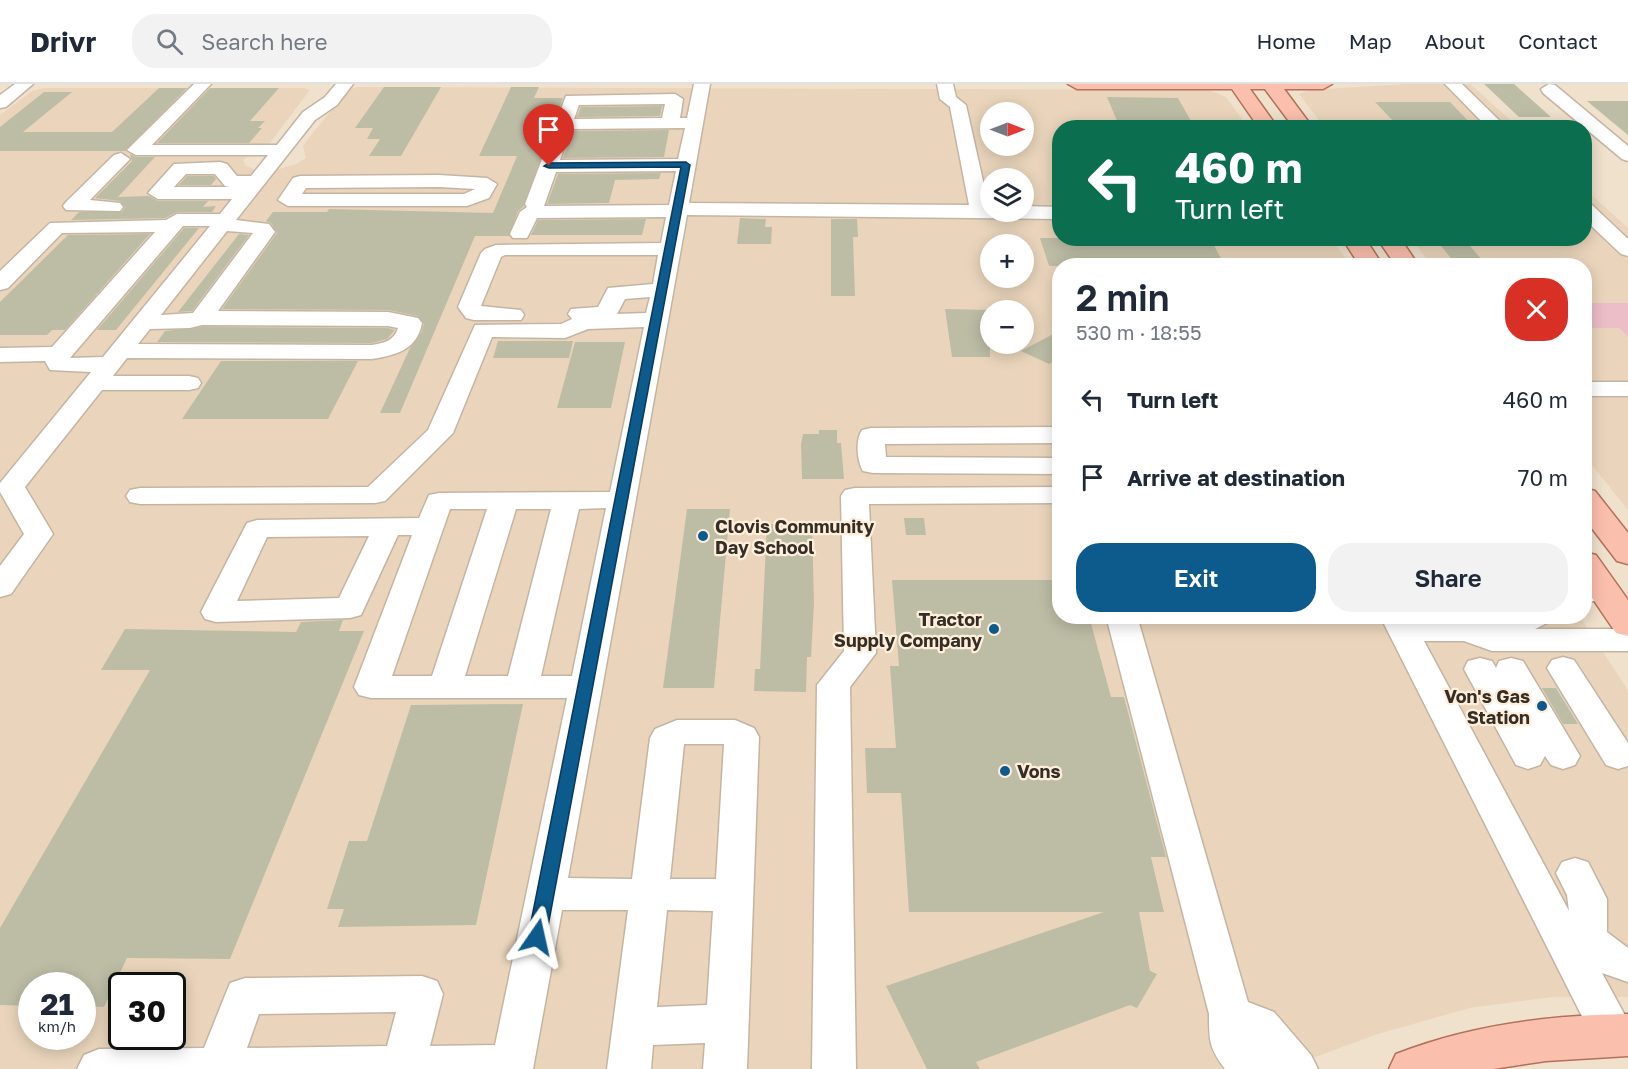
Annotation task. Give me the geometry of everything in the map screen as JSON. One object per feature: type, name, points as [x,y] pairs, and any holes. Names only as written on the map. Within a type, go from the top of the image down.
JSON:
[{"type":"main road","points":[[1077,84],[1323,84]]},
{"type":"main road","points":[[1237,84],[1263,120]]},
{"type":"main road","points":[[1270,84],[1298,120]]},
{"type":"main road","points":[[1592,507],[1628,554]]},
{"type":"main road","points":[[1592,573],[1628,626]]},
{"type":"main road","points":[[1413,1069],[1474,1058],[1538,1039],[1620,1035]]},
{"type":"street","points":[[0,103],[25,84]]},
{"type":"street","points":[[203,84],[136,150],[279,154]]},
{"type":"street","points":[[309,116],[313,101],[326,84]]},
{"type":"street","points":[[0,587],[39,534],[11,487],[309,116],[331,101],[345,84]]},
{"type":"street","points":[[682,123],[702,84]]},
{"type":"street","points":[[945,84],[948,99],[958,105],[980,178]]},
{"type":"street","points":[[958,105],[966,99],[962,84]]},
{"type":"street","points":[[1453,84],[1485,120]]},
{"type":"street","points":[[1569,84],[1549,90],[1585,120]]},
{"type":"street","points":[[620,123],[627,99]]},
{"type":"street","points":[[99,1069],[513,1065],[686,165],[682,123],[675,99],[572,100],[535,204]]},
{"type":"street","points":[[564,124],[682,123]]},
{"type":"street","points":[[1592,125],[1628,155]]},
{"type":"street","points":[[121,159],[74,206],[128,207]]},
{"type":"street","points":[[474,164],[318,165],[311,169],[288,200],[468,200],[482,194],[490,174]]},
{"type":"street","points":[[549,166],[686,165]]},
{"type":"street","points":[[250,189],[296,188]]},
{"type":"street","points":[[143,322],[190,321],[201,318],[388,319],[410,323],[403,344],[393,349],[372,352],[116,357],[59,365],[57,361],[59,354],[186,209],[148,207]]},
{"type":"street","points":[[520,234],[530,212],[980,211]]},
{"type":"street","points":[[1034,212],[1052,213]]},
{"type":"street","points":[[1592,216],[1628,250]]},
{"type":"street","points":[[0,283],[54,229],[63,226],[224,222],[255,225],[262,228],[265,232],[201,318]]},
{"type":"street","points":[[662,290],[616,293],[611,307],[604,314],[474,314],[469,307],[492,253],[503,249],[670,249]]},
{"type":"street","points":[[140,496],[375,495],[440,433],[483,330],[565,331],[584,322],[656,320]]},
{"type":"street","points":[[0,354],[59,354]]},
{"type":"street","points":[[95,383],[189,383]]},
{"type":"street","points":[[1592,389],[1628,389]]},
{"type":"street","points":[[1052,435],[871,436],[873,465],[1052,466]]},
{"type":"street","points":[[834,1069],[833,685],[860,653],[855,496],[1052,495]]},
{"type":"street","points":[[585,687],[371,687],[439,501],[622,500]]},
{"type":"street","points":[[445,687],[504,501]]},
{"type":"street","points":[[522,687],[567,501]]},
{"type":"street","points":[[387,527],[350,608],[216,612],[257,530],[430,526]]},
{"type":"street","points":[[1123,624],[1230,1014],[1230,1042],[1252,1069]]},
{"type":"street","points":[[1399,624],[1466,631],[1492,640],[1628,640]]},
{"type":"street","points":[[1399,624],[1620,1035]]},
{"type":"street","points":[[1466,631],[1478,624]]},
{"type":"street","points":[[1522,669],[1547,689],[1546,697],[1572,756],[1522,669]]},
{"type":"street","points":[[629,1069],[647,893],[667,738],[677,732],[735,732],[742,737],[725,1069]]},
{"type":"street","points":[[1575,873],[1586,892],[1589,905],[1586,930],[1590,939],[1606,956],[1628,965]]},
{"type":"street","points":[[545,894],[734,895]]},
{"type":"street","points":[[218,1068],[245,996],[422,994],[404,1066]]},
{"type":"street","points":[[1230,1014],[1259,1025],[1296,1069]]},
{"type":"street","points":[[633,1027],[728,1023]]},
{"type":"shaded area","points":[[1405,84],[1470,84],[1510,120],[1319,120],[1299,94],[1309,90]]},
{"type":"shaded area","points":[[357,87],[1209,90],[1226,97],[1243,120],[1052,120],[1052,246],[1336,246],[1346,258],[1052,258],[1052,624],[1585,624],[1628,690],[1628,997],[1552,997],[1469,1008],[1375,1035],[1310,1059],[1291,1069],[0,1069],[0,115],[32,91],[43,88],[304,88],[310,90],[269,144],[243,160],[246,166],[254,169],[279,169],[306,158],[303,146],[348,90]]},
{"type":"shaded area","points":[[1592,195],[1628,228],[1628,303],[1592,303],[1592,258],[1426,258],[1417,246],[1592,246]]},
{"type":"shaded area","points":[[1592,303],[1628,303],[1628,337],[1619,328],[1592,328]]},
{"type":"shaded area","points":[[1592,328],[1619,328],[1628,337],[1628,510],[1592,465]]},
{"type":"building","points":[[1484,84],[1514,84],[1551,117],[1519,117]]},
{"type":"building","points":[[384,87],[441,87],[401,156],[369,156],[380,139],[367,139],[373,128],[355,128]]},
{"type":"building","points":[[511,87],[539,87],[534,98],[563,98],[524,206],[518,211],[509,236],[475,236],[400,413],[380,413],[410,348],[421,333],[424,324],[418,316],[388,310],[222,309],[277,233],[271,223],[266,221],[273,212],[327,212],[329,209],[493,213],[517,156],[479,156]]},
{"type":"building","points":[[159,88],[187,88],[125,151],[0,151],[0,127],[44,92],[72,92],[23,132],[112,132]]},
{"type":"building","points":[[210,88],[279,88],[250,121],[265,121],[249,143],[157,143]]},
{"type":"building","points":[[1107,97],[1178,98],[1190,120],[1117,120]]},
{"type":"building","points":[[1587,101],[1628,101],[1628,135],[1611,121]]},
{"type":"building","points":[[1375,102],[1450,102],[1467,120],[1392,120]]},
{"type":"building","points":[[662,106],[660,116],[577,117],[581,107]]},
{"type":"building","points":[[669,130],[664,157],[563,158],[572,131]]},
{"type":"building","points":[[130,154],[136,157],[155,157],[118,197],[149,196],[158,201],[208,201],[203,207],[216,206],[212,212],[177,212],[165,218],[71,220],[79,212],[122,212],[125,207],[120,201],[95,198],[132,161]]},
{"type":"building","points":[[661,173],[659,179],[615,180],[609,203],[547,204],[558,174]]},
{"type":"building","points":[[187,176],[214,176],[216,179],[211,185],[179,185]]},
{"type":"building","points":[[740,218],[766,219],[765,227],[772,227],[771,244],[737,244]]},
{"type":"building","points":[[646,219],[642,235],[531,235],[538,220]]},
{"type":"building","points":[[831,219],[857,219],[858,237],[853,237],[855,296],[831,296]]},
{"type":"building","points":[[184,228],[199,228],[116,330],[97,330]]},
{"type":"building","points":[[150,234],[65,330],[52,330],[47,335],[0,335],[0,302],[68,235]]},
{"type":"building","points":[[239,234],[249,235],[192,311],[178,312]]},
{"type":"building","points":[[1040,238],[1052,238],[1052,246],[1214,246],[1221,258],[1052,258],[1052,266],[1049,266]]},
{"type":"building","points":[[1441,246],[1470,246],[1480,258],[1451,258]]},
{"type":"building","points":[[945,309],[980,310],[980,354],[990,354],[990,357],[952,357]]},
{"type":"building","points":[[202,327],[388,328],[395,330],[387,339],[372,343],[157,342],[165,331]]},
{"type":"building","points":[[1052,335],[1052,362],[1049,364],[1027,354],[1034,354],[1034,344]]},
{"type":"building","points":[[498,341],[573,341],[569,358],[493,358]]},
{"type":"building","points":[[575,342],[625,342],[611,408],[557,408]]},
{"type":"building","points":[[221,361],[358,361],[328,419],[182,419]]},
{"type":"building","points":[[819,430],[837,430],[837,443],[841,443],[844,479],[802,479],[803,434],[819,434]]},
{"type":"building","points":[[687,509],[730,509],[714,688],[663,688]]},
{"type":"building","points":[[904,518],[924,518],[926,535],[906,535]]},
{"type":"building","points":[[767,524],[812,524],[814,603],[811,657],[807,657],[806,692],[754,691],[755,669],[760,669]]},
{"type":"building","name":"Vons","points":[[892,580],[1052,580],[1052,624],[1091,624],[1111,697],[1124,697],[1166,857],[1151,857],[1164,912],[1139,912],[1150,971],[1157,974],[1137,1008],[1130,1005],[976,1062],[980,1069],[927,1069],[886,986],[1104,912],[909,912],[901,793],[867,793],[865,748],[896,748],[890,666],[899,666]]},
{"type":"building","points":[[343,620],[339,631],[364,631],[230,959],[127,958],[120,972],[108,972],[108,998],[104,1007],[96,1007],[96,972],[18,972],[18,1006],[0,1005],[0,928],[150,670],[101,670],[125,629],[296,632],[301,622]]},
{"type":"building","points":[[1542,688],[1556,688],[1578,724],[1563,724]]},
{"type":"building","points":[[523,704],[476,925],[338,927],[344,909],[327,909],[349,841],[367,841],[411,705]]},
{"type":"place","name":"Clovis Community Day School","points":[[703,536]]},
{"type":"place","name":"Tractor Supply Company","points":[[994,629]]},
{"type":"place","name":"Von's Gas Station","points":[[1542,706]]},
{"type":"place","name":"Vons","points":[[1005,771]]},
{"type":"route","points":[[537,937],[686,165],[549,166]]}]
